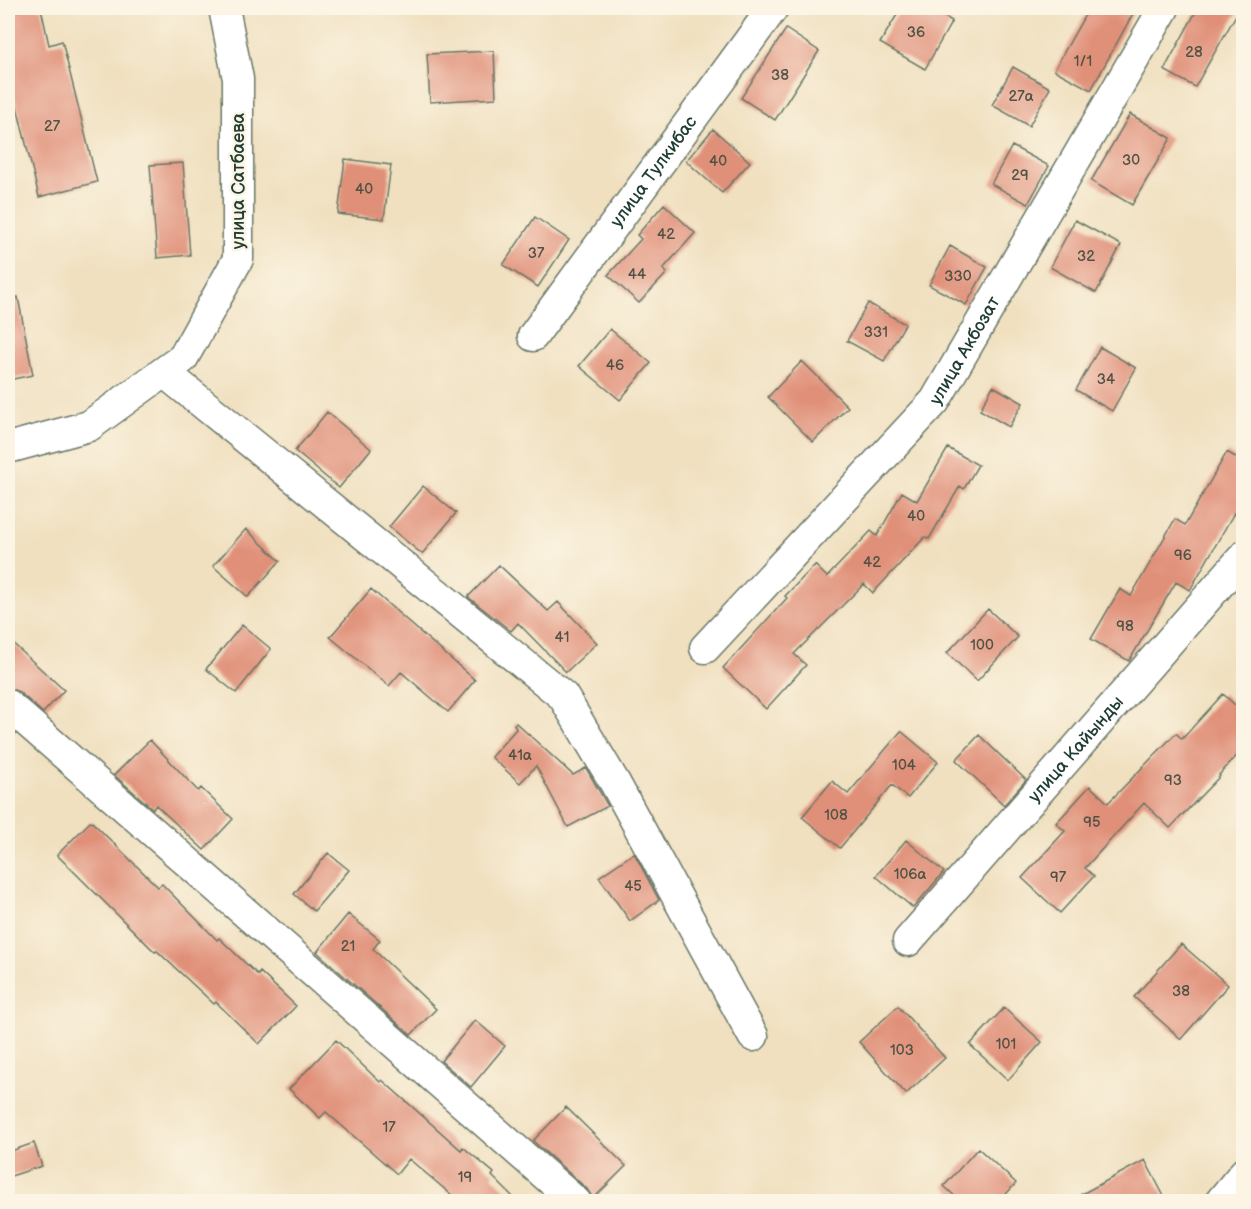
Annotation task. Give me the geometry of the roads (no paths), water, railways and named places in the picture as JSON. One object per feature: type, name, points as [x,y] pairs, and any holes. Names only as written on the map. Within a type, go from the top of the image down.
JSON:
[{"type":"street","name":"улица Сатбаева","points":[[8,448],[89,426],[183,357],[238,259],[238,79],[224,8]]},
{"type":"street","name":"улица Тулкибас","points":[[533,336],[773,8]]},
{"type":"street","name":"улица Акбозат","points":[[705,648],[934,401],[1164,8]]},
{"type":"street","points":[[164,372],[563,696],[615,783],[753,1036]]},
{"type":"street","name":"улица Кайынды","points":[[908,941],[1244,556]]},
{"type":"street","points":[[8,705],[576,1202]]},
{"type":"street","points":[[1220,1202],[1244,1173]]}]
